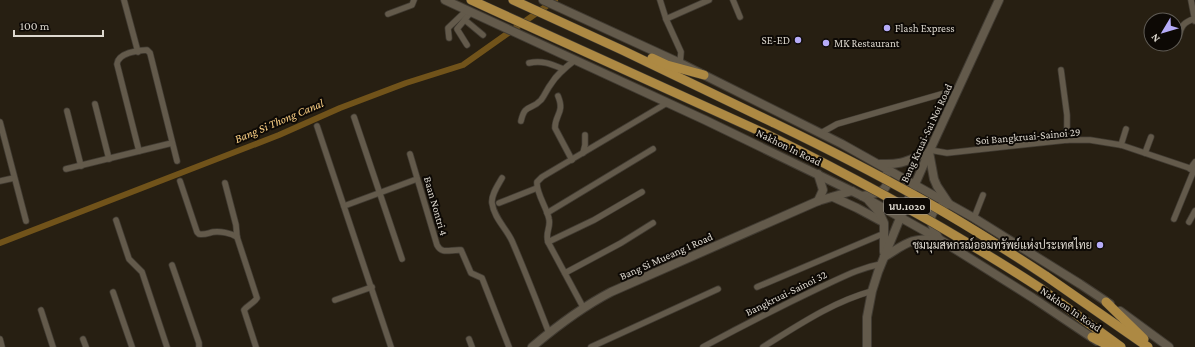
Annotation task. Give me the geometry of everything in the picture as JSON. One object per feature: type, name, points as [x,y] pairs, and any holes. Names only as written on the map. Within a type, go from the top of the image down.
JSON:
[{"type":"main road","name":"Nakhon In Road","points":[[445,0],[852,190],[940,239],[1022,290],[1106,347]]},
{"type":"main road","name":"Nakhon In Road","points":[[472,0],[768,135],[862,182],[922,215],[1040,288],[1121,347]]},
{"type":"main road","name":"นบ.1020","points":[[543,0],[680,63],[821,133],[914,184],[974,218],[1073,279],[1169,347]]},
{"type":"main road","name":"Bang Kruai-Sai Noi Road","points":[[867,347],[867,317],[872,291],[883,260],[914,184],[999,0]]},
{"type":"main road","name":"Nakhon In Road","points":[[516,2],[622,50],[774,123],[922,199],[1046,276],[1148,347]]},
{"type":"main road","points":[[622,50],[630,50],[667,65],[704,75]]},
{"type":"main road","points":[[877,164],[906,162],[929,151],[934,179],[949,204],[938,207],[931,215],[931,225],[940,239]]},
{"type":"main road","points":[[877,164],[886,174],[888,180],[887,185],[878,193],[865,197],[879,212],[884,223],[885,233],[883,260]]},
{"type":"main road","points":[[818,174],[823,190],[818,201]]},
{"type":"main road","name":"Bang Si Mueang 1 Road","points":[[535,346],[549,333],[583,307],[611,292],[818,201],[852,190]]},
{"type":"main road","points":[[833,197],[884,223]]},
{"type":"main road","points":[[883,260],[907,242],[914,240],[940,239]]},
{"type":"main road","points":[[1106,302],[1152,347]]},
{"type":"main road","points":[[1092,337],[1111,347]]},
{"type":"street","points":[[124,0],[138,52]]},
{"type":"street","points":[[388,14],[412,5],[414,0]]},
{"type":"street","points":[[660,0],[666,19],[681,52],[680,63]]},
{"type":"street","points":[[666,19],[709,0]]},
{"type":"street","points":[[732,0],[740,17]]},
{"type":"street","points":[[1183,25],[1195,20],[1191,0]]},
{"type":"street","points":[[467,45],[457,29],[465,20],[469,11]]},
{"type":"street","points":[[450,38],[448,28],[469,11]]},
{"type":"street","points":[[465,20],[483,35]]},
{"type":"street","points":[[139,151],[118,60],[121,56],[147,50],[150,53],[177,161]]},
{"type":"street","points":[[521,121],[523,112],[539,102],[551,83],[563,69],[575,60]]},
{"type":"street","points":[[529,63],[537,61],[544,62],[563,69]]},
{"type":"street","points":[[1061,70],[1067,116],[1067,140]]},
{"type":"street","points":[[821,133],[837,124],[945,93]]},
{"type":"street","points":[[558,96],[561,108],[555,123],[555,128],[572,160]]},
{"type":"street","points":[[499,202],[537,186],[542,177],[668,103]]},
{"type":"street","points":[[96,104],[109,159]]},
{"type":"street","points":[[67,111],[81,166]]},
{"type":"street","points":[[354,117],[381,192],[402,259]]},
{"type":"street","points":[[0,122],[26,221]]},
{"type":"street","points":[[317,126],[391,347]]},
{"type":"street","points":[[1121,145],[1126,129]]},
{"type":"street","points":[[582,153],[585,146],[585,135]]},
{"type":"street","points":[[1145,153],[1151,137]]},
{"type":"street","name":"Soi Bangkruai-Sainoi 29","points":[[929,151],[954,153],[1067,140],[1101,142],[1121,145],[1193,170]]},
{"type":"street","points":[[66,170],[172,143]]},
{"type":"street","points":[[548,213],[653,149]]},
{"type":"street","name":"Baan Nontri 4","points":[[410,154],[438,248],[444,251],[460,250],[471,273],[482,278],[509,347]]},
{"type":"street","points":[[1174,219],[1195,162]]},
{"type":"street","points":[[0,182],[14,178]]},
{"type":"street","points":[[502,178],[493,196],[493,206],[497,217],[512,240],[549,333]]},
{"type":"street","points":[[344,206],[417,179]]},
{"type":"street","points":[[180,181],[197,232],[200,234],[218,232],[237,237]]},
{"type":"street","points":[[225,183],[236,225],[237,237],[257,298],[244,310],[244,314],[256,347]]},
{"type":"street","points":[[537,186],[550,220],[546,233],[548,242],[583,307]]},
{"type":"street","points":[[548,242],[594,220],[642,192]]},
{"type":"street","points":[[974,218],[983,195]]},
{"type":"street","points":[[1189,222],[1195,211]]},
{"type":"street","points":[[116,220],[129,259],[142,272],[167,347]]},
{"type":"street","points":[[565,273],[621,243],[653,223]]},
{"type":"street","points":[[757,287],[885,233]]},
{"type":"street","name":"Bangkruai-Sainoi 32","points":[[703,347],[786,303],[883,260]]},
{"type":"street","points":[[172,265],[199,343],[199,347]]},
{"type":"street","points":[[335,300],[372,287]]},
{"type":"street","points":[[591,347],[718,288]]},
{"type":"street","points":[[763,347],[813,317],[857,295],[872,291]]},
{"type":"street","points":[[113,292],[132,347]]},
{"type":"street","points":[[40,310],[54,347]]},
{"type":"street","points":[[83,338],[86,347]]},
{"type":"street","points":[[0,339],[2,347]]},
{"type":"street","points":[[469,339],[472,347]]},
{"type":"waterway","name":"Bang Si Thong Canal","points":[[0,243],[279,135],[340,108],[406,83],[463,65],[555,0]]},
{"type":"place","name":"Flash Express","points":[[887,28]]},
{"type":"place","name":"SE-ED","points":[[798,40]]},
{"type":"place","name":"MK Restaurant","points":[[826,43]]},
{"type":"place","name":"ชุมนุมสหกรณ์ออมทรัพย์แห่งประเทศไทย","points":[[1100,245]]}]
